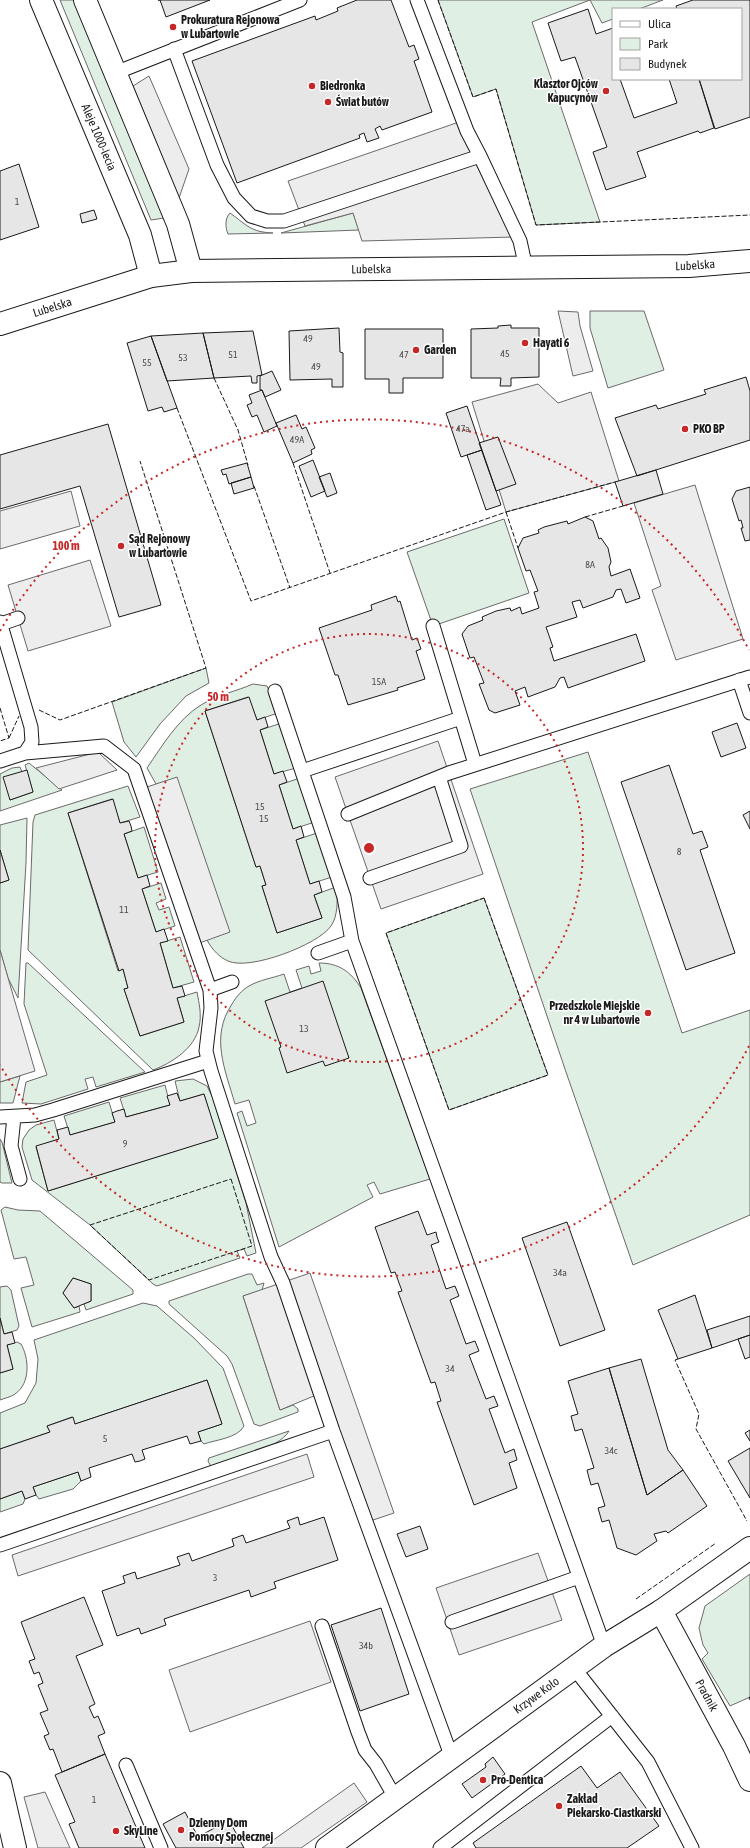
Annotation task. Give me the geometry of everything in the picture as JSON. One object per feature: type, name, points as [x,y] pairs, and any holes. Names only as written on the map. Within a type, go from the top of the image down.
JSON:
[{"type":"street","name":"Aleje 1000-lecia","points":[[41,0],[140,235],[151,276]]},
{"type":"street","points":[[85,0],[178,224],[191,271]]},
{"type":"street","name":"Lubelska","points":[[0,324],[151,276],[191,271],[689,266],[750,261]]},
{"type":"street","name":"Krzywe Koło","points":[[327,1848],[604,1646],[661,1611],[750,1548]]},
{"type":"street","name":"Pradnik","points":[[661,1611],[734,1746],[750,1780]]},
{"type":"street","points":[[0,1783],[15,1848]]},
{"type":"lane","points":[[115,72],[300,0]]},
{"type":"lane","points":[[417,0],[467,131],[520,241],[526,268]]},
{"type":"lane","points":[[174,49],[217,165],[234,198],[251,216],[267,221],[284,221],[480,156]]},
{"type":"lane","points":[[18,618],[0,623],[31,726],[32,742],[25,753]]},
{"type":"lane","points":[[432,626],[475,764]]},
{"type":"lane","points":[[348,814],[438,777],[475,764],[744,679],[750,713]]},
{"type":"lane","points":[[275,691],[344,897],[352,941],[604,1646]]},
{"type":"lane","points":[[302,771],[460,718]]},
{"type":"lane","points":[[0,761],[25,753],[104,746],[134,769],[210,990],[211,1008],[206,1041],[208,1061],[271,1257],[283,1283],[333,1431],[452,1758]]},
{"type":"lane","points":[[370,878],[461,846],[438,777]]},
{"type":"lane","points":[[318,953],[352,941]]},
{"type":"lane","points":[[210,990],[232,982]]},
{"type":"lane","points":[[0,1117],[14,1117],[52,1110],[208,1061]]},
{"type":"lane","points":[[14,1117],[11,1146],[20,1179]]},
{"type":"lane","points":[[0,1545],[333,1431]]},
{"type":"lane","points":[[452,1622],[579,1578]]},
{"type":"lane","points":[[322,1626],[350,1711],[363,1744],[396,1799]]},
{"type":"lane","points":[[574,1668],[648,1762],[692,1848]]},
{"type":"lane","points":[[440,1848],[456,1844],[612,1716]]},
{"type":"lane","points":[[126,1765],[161,1848]]},
{"type":"green space","points":[[60,0],[75,0],[164,218],[151,220]]},
{"type":"green space","points":[[438,0],[590,0],[532,22],[600,222],[536,225],[496,89],[473,97]]},
{"type":"green space","points":[[590,0],[663,0],[642,8],[612,8],[612,19],[602,23]]},
{"type":"green space","points":[[230,213],[254,229],[273,233],[228,234],[226,223],[227,217]]},
{"type":"green space","points":[[353,213],[359,230],[281,233]]},
{"type":"green space","points":[[590,311],[644,311],[664,370],[608,388],[590,328]]},
{"type":"green space","points":[[504,519],[529,593],[433,626],[407,552]]},
{"type":"green space","points":[[206,668],[209,683],[186,696],[160,724],[136,757],[124,742],[112,702]]},
{"type":"green space","points":[[253,684],[267,686],[278,713],[257,720],[248,697],[205,711],[256,867],[260,866],[266,885],[262,886],[277,933],[322,918],[314,895],[336,887],[337,907],[331,926],[312,941],[298,948],[266,959],[238,963],[228,961],[222,957],[208,942],[160,786],[156,784],[147,768],[178,725],[193,711],[214,698]]},
{"type":"green space","points":[[282,723],[296,768],[274,774],[260,730]]},
{"type":"green space","name":"Przedszkole Miejskie nr 4 w Lubartowie","points":[[588,752],[682,1033],[750,1010],[750,1215],[633,1265],[470,789]]},
{"type":"green space","points":[[29,763],[62,790],[0,811],[0,774],[12,768],[20,767],[22,772],[10,800],[33,792],[25,765]]},
{"type":"green space","points":[[300,778],[315,822],[293,829],[279,785]]},
{"type":"green space","points":[[128,786],[140,817],[120,823],[112,799],[68,813],[118,971],[123,969],[128,988],[124,989],[140,1036],[184,1022],[177,998],[197,992],[200,1009],[200,1023],[197,1035],[182,1054],[153,1070],[28,950],[33,822],[35,815]]},
{"type":"green space","points":[[27,818],[26,863],[18,998],[8,978],[0,950],[0,883],[9,880],[0,850],[0,825]]},
{"type":"green space","points":[[144,827],[158,872],[138,878],[124,834]]},
{"type":"green space","points":[[317,833],[332,877],[310,884],[296,840]]},
{"type":"green space","points":[[161,883],[166,899],[156,903],[159,910],[169,907],[175,926],[156,932],[142,889]]},
{"type":"green space","points":[[484,898],[548,1075],[449,1110],[386,933]]},
{"type":"green space","points":[[180,937],[194,982],[173,988],[160,943]]},
{"type":"green space","points":[[26,963],[28,963],[145,1072],[96,1087],[93,1077],[85,1079],[88,1089],[41,1104],[22,1103],[26,1082],[47,1075],[24,1004]]},
{"type":"green space","points":[[319,963],[326,963],[344,970],[353,977],[361,988],[430,1179],[380,1194],[374,1182],[367,1185],[373,1197],[279,1247],[237,1113],[242,1111],[247,1126],[256,1123],[249,1100],[235,1104],[224,1066],[221,1041],[222,1029],[225,1016],[232,1004],[239,994],[246,988],[257,982],[284,974],[290,992],[302,988],[296,970],[309,966],[311,974],[321,971]]},
{"type":"green space","points":[[20,1076],[13,1103],[0,1103],[0,1082]]},
{"type":"green space","points":[[193,1079],[207,1086],[212,1096],[246,1203],[256,1253],[247,1256],[244,1249],[237,1251],[240,1258],[157,1286],[153,1284],[90,1225],[32,1180],[22,1147],[23,1139],[29,1130],[36,1125],[54,1120],[59,1139],[36,1147],[48,1191],[217,1138],[204,1094],[180,1101],[175,1081]]},
{"type":"green space","points":[[165,1085],[170,1105],[126,1117],[120,1098]]},
{"type":"green space","points":[[109,1102],[115,1122],[70,1135],[64,1116]]},
{"type":"green space","points":[[0,1139],[2,1142],[12,1183],[0,1182]]},
{"type":"green space","points":[[5,1207],[18,1210],[40,1211],[133,1290],[133,1294],[86,1310],[84,1304],[91,1301],[91,1284],[73,1278],[63,1293],[74,1308],[79,1306],[80,1312],[32,1327],[21,1288],[34,1285],[26,1257],[14,1259],[1,1210]]},
{"type":"green space","points":[[248,1274],[252,1274],[257,1285],[264,1283],[262,1290],[243,1296],[280,1410],[293,1405],[298,1409],[298,1412],[260,1426],[254,1424],[232,1364],[227,1356],[169,1304],[169,1301]]},
{"type":"green space","points":[[7,1286],[11,1290],[19,1326],[17,1330],[4,1334],[0,1318],[0,1287]]},
{"type":"green space","points":[[143,1303],[157,1306],[194,1338],[223,1368],[244,1426],[241,1430],[232,1436],[220,1440],[204,1444],[201,1441],[198,1432],[222,1424],[207,1380],[75,1424],[72,1417],[47,1426],[50,1432],[0,1449],[0,1413],[25,1403],[36,1383],[38,1359],[34,1340]]},
{"type":"green space","points":[[17,1342],[21,1344],[26,1356],[27,1370],[24,1384],[15,1394],[0,1400],[0,1373],[13,1369],[7,1345]]},
{"type":"green space","points":[[289,1431],[284,1437],[275,1443],[254,1453],[211,1467],[208,1461],[209,1458]]},
{"type":"green space","points":[[78,1472],[81,1481],[73,1489],[39,1499],[36,1495],[33,1487]]},
{"type":"green space","points":[[22,1491],[25,1499],[23,1504],[0,1512],[0,1499]]},
{"type":"green space","points":[[750,1574],[750,1697],[730,1706],[702,1659],[708,1653],[703,1645],[699,1628],[705,1606]]},
{"type":"shaded area","points":[[149,76],[189,169],[179,198],[133,86]]},
{"type":"shaded area","points":[[459,122],[514,237],[362,241],[353,213],[305,226],[288,181]]},
{"type":"shaded area","points":[[558,311],[578,312],[580,326],[593,371],[573,376]]},
{"type":"shaded area","points":[[538,384],[558,403],[591,392],[619,481],[506,512],[472,402]]},
{"type":"shaded area","points":[[695,485],[743,639],[676,660],[652,590],[661,586],[634,503]]},
{"type":"shaded area","points":[[71,491],[80,526],[0,549],[0,511]]},
{"type":"shaded area","points":[[90,560],[111,626],[28,651],[8,585]]},
{"type":"shaded area","points":[[438,741],[483,874],[381,909],[335,777]]},
{"type":"shaded area","points":[[98,752],[117,770],[59,789],[36,768]]},
{"type":"shaded area","points":[[177,777],[230,932],[194,945],[141,789]]},
{"type":"shaded area","points":[[0,950],[35,1071],[0,1082]]},
{"type":"shaded area","points":[[310,1273],[394,1513],[367,1522],[321,1393],[280,1410],[243,1296]]},
{"type":"shaded area","points":[[307,1454],[314,1477],[18,1576],[12,1555]]},
{"type":"shaded area","points":[[538,1553],[562,1620],[459,1655],[436,1588]]},
{"type":"shaded area","points":[[310,1621],[331,1682],[190,1732],[169,1670]]},
{"type":"shaded area","points":[[354,1783],[367,1802],[301,1848],[262,1848]]},
{"type":"shaded area","points":[[45,1792],[70,1848],[38,1848],[24,1797]]},
{"type":"building","points":[[160,0],[210,0],[166,17]]},
{"type":"building","name":"Biedronka","points":[[357,0],[391,0],[409,47],[414,45],[419,59],[414,61],[432,112],[382,130],[380,126],[375,129],[379,138],[367,142],[364,133],[359,135],[360,138],[237,183],[192,61],[315,16],[316,20],[338,11],[337,8]]},
{"type":"building","points":[[693,0],[750,0],[750,117],[715,129],[699,80],[742,80],[742,8],[677,8],[676,6]]},
{"type":"building","name":"Klasztor Ojców Kapucynów","points":[[588,9],[596,34],[612,28],[612,80],[620,80],[634,118],[677,103],[669,80],[699,80],[714,128],[700,133],[698,131],[637,152],[646,177],[606,190],[593,152],[607,147],[575,57],[561,61],[548,23]]},
{"type":"building","points":[[19,164],[39,227],[0,240],[0,171]]},
{"type":"building","points":[[94,210],[97,219],[82,223],[80,214]]},
{"type":"building","points":[[511,325],[511,328],[539,328],[539,377],[511,378],[511,386],[500,386],[501,378],[471,378],[471,329],[498,328],[498,326]]},
{"type":"building","points":[[339,328],[340,352],[343,353],[343,387],[332,387],[332,379],[290,380],[289,331]]},
{"type":"building","points":[[365,329],[443,329],[443,378],[403,378],[403,393],[389,393],[389,379],[365,379]]},
{"type":"building","points":[[253,331],[262,375],[257,376],[257,383],[252,383],[251,376],[214,378],[203,333]]},
{"type":"building","points":[[203,333],[214,378],[167,381],[151,336]]},
{"type":"building","points":[[151,336],[177,408],[164,412],[162,407],[148,411],[127,343]]},
{"type":"building","points":[[272,371],[281,390],[265,397],[262,390],[260,390],[260,376]]},
{"type":"building","name":"PKO BP","points":[[746,377],[750,391],[750,440],[637,476],[615,418],[656,405],[658,409],[706,394],[704,390]]},
{"type":"building","points":[[262,390],[277,426],[264,432],[257,415],[252,417],[247,405],[252,403],[249,395]]},
{"type":"building","points":[[467,406],[482,450],[461,457],[446,413]]},
{"type":"building","points":[[296,415],[302,429],[306,427],[315,448],[311,450],[312,454],[293,463],[276,423]]},
{"type":"building","name":"Sąd Rejonowy w Lubartowie","points":[[108,424],[161,605],[119,617],[80,486],[0,509],[0,455]]},
{"type":"building","points":[[498,437],[516,484],[496,491],[479,443]]},
{"type":"building","points":[[482,450],[501,505],[486,510],[467,455]]},
{"type":"building","points":[[313,460],[325,491],[311,497],[299,466]]},
{"type":"building","points":[[247,463],[251,477],[229,484],[226,474],[223,475],[221,470]]},
{"type":"building","points":[[656,470],[663,494],[623,506],[615,482]]},
{"type":"building","points":[[330,473],[337,493],[327,497],[319,477]]},
{"type":"building","points":[[251,477],[254,488],[234,494],[231,483]]},
{"type":"building","points":[[750,487],[750,540],[745,541],[741,528],[743,528],[741,520],[739,521],[732,499],[736,491]]},
{"type":"building","points":[[585,517],[593,521],[599,539],[601,538],[608,548],[611,562],[609,567],[611,576],[630,569],[640,598],[626,603],[621,589],[616,590],[613,597],[583,608],[580,600],[572,602],[577,617],[546,627],[553,647],[550,648],[554,661],[636,634],[645,661],[568,688],[564,677],[560,678],[555,687],[528,697],[525,687],[515,691],[520,705],[495,713],[489,710],[479,684],[484,683],[474,657],[470,658],[462,634],[468,626],[483,620],[482,617],[496,611],[510,608],[511,611],[520,607],[522,614],[539,608],[534,592],[538,591],[530,570],[526,571],[518,548],[523,538],[539,533],[538,530],[544,527],[567,521],[568,524]]},
{"type":"building","points":[[396,596],[398,602],[400,601],[412,640],[417,638],[421,649],[416,651],[425,679],[397,688],[398,690],[348,705],[338,675],[335,675],[319,628],[372,610],[371,605]]},
{"type":"building","points":[[249,697],[257,720],[265,717],[268,727],[260,730],[274,774],[283,771],[287,782],[279,785],[293,829],[301,826],[304,837],[296,840],[310,884],[319,881],[322,892],[314,895],[322,918],[277,933],[262,886],[266,885],[260,866],[256,867],[205,711]]},
{"type":"building","points":[[737,723],[746,748],[721,757],[712,732]]},
{"type":"building","points":[[669,765],[693,834],[702,831],[708,847],[700,850],[735,953],[686,970],[621,782]]},
{"type":"building","points":[[27,770],[33,792],[10,800],[3,777]]},
{"type":"building","points":[[113,799],[120,823],[129,821],[131,826],[132,831],[124,834],[138,878],[147,875],[150,886],[142,889],[156,932],[164,929],[168,941],[160,943],[173,988],[182,986],[185,996],[177,998],[184,1022],[140,1036],[124,989],[128,988],[123,969],[119,971],[68,813]]},
{"type":"building","points":[[750,811],[750,829],[743,815]]},
{"type":"building","points":[[0,850],[9,880],[0,883]]},
{"type":"building","points":[[323,981],[349,1058],[325,1066],[323,1061],[287,1073],[279,1048],[281,1047],[265,1001]]},
{"type":"building","points":[[177,1093],[180,1101],[204,1094],[218,1138],[48,1191],[36,1146],[59,1139],[57,1130],[68,1127],[70,1135],[115,1122],[112,1113],[124,1109],[126,1117],[170,1105],[167,1096]]},
{"type":"building","points":[[418,1211],[427,1235],[436,1232],[439,1242],[431,1245],[446,1289],[455,1286],[459,1296],[450,1300],[466,1344],[475,1341],[479,1351],[469,1355],[486,1399],[494,1396],[498,1406],[489,1409],[505,1453],[514,1449],[517,1460],[509,1463],[517,1488],[474,1505],[437,1402],[441,1401],[435,1382],[431,1383],[398,1292],[402,1291],[395,1272],[391,1273],[375,1227]]},
{"type":"building","points":[[567,1222],[605,1330],[560,1346],[522,1238]]},
{"type":"building","points":[[73,1278],[91,1284],[91,1301],[74,1308],[63,1293]]},
{"type":"building","points":[[695,1295],[712,1348],[678,1359],[658,1310]]},
{"type":"building","points":[[750,1316],[750,1335],[712,1348],[707,1330]]},
{"type":"building","points":[[0,1318],[4,1334],[12,1332],[15,1343],[7,1345],[13,1369],[0,1373]]},
{"type":"building","points":[[750,1335],[750,1357],[745,1359],[738,1339]]},
{"type":"building","points":[[641,1359],[668,1450],[683,1470],[647,1495],[609,1368]]},
{"type":"building","points":[[609,1368],[647,1495],[683,1470],[707,1506],[668,1533],[666,1531],[654,1534],[657,1541],[636,1555],[617,1548],[609,1520],[602,1522],[598,1508],[605,1506],[598,1483],[591,1485],[587,1470],[594,1468],[582,1429],[575,1431],[571,1416],[578,1414],[568,1381]]},
{"type":"building","points":[[207,1380],[222,1424],[198,1432],[201,1441],[190,1444],[187,1436],[142,1450],[145,1459],[140,1461],[135,1462],[132,1454],[89,1468],[91,1477],[81,1481],[78,1472],[33,1487],[36,1495],[25,1499],[22,1491],[0,1499],[0,1449],[50,1432],[47,1426],[73,1417],[75,1424]]},
{"type":"building","points":[[750,1430],[750,1441],[745,1433]]},
{"type":"building","points":[[750,1448],[750,1498],[728,1461]]},
{"type":"building","points":[[298,1517],[300,1525],[324,1517],[338,1560],[274,1582],[276,1588],[251,1597],[249,1590],[164,1619],[166,1625],[141,1634],[139,1628],[117,1636],[102,1591],[125,1583],[123,1576],[135,1572],[137,1579],[180,1565],[177,1557],[189,1553],[192,1561],[234,1546],[232,1539],[243,1535],[246,1543],[290,1528],[287,1521]]},
{"type":"building","points":[[420,1526],[428,1549],[406,1557],[397,1534]]},
{"type":"building","points":[[84,1597],[103,1645],[76,1656],[95,1704],[89,1707],[94,1718],[98,1716],[105,1733],[98,1736],[105,1754],[62,1772],[53,1749],[50,1750],[44,1736],[49,1734],[40,1713],[48,1710],[38,1685],[43,1683],[39,1672],[34,1674],[29,1661],[35,1659],[21,1622]]},
{"type":"building","points":[[381,1608],[409,1694],[360,1711],[331,1625]]},
{"type":"building","points":[[105,1754],[145,1848],[79,1848],[69,1824],[75,1822],[55,1775]]},
{"type":"building","points":[[493,1757],[505,1774],[472,1798],[462,1784],[486,1767],[485,1764]]},
{"type":"building","points":[[581,1766],[597,1788],[620,1772],[659,1826],[627,1848],[476,1848],[473,1843]]},
{"type":"building","name":"Dzienny Dom Pomocy Społecznej","points":[[185,1812],[198,1837],[229,1820],[244,1848],[176,1848],[163,1824]]},
{"type":"fence","points":[[438,0],[473,97],[496,89],[536,225],[750,215]]},
{"type":"fence","points":[[214,378],[238,430],[248,465]]},
{"type":"fence","points":[[177,408],[251,601],[506,512],[615,482]]},
{"type":"fence","points":[[39,710],[60,720],[206,668],[140,461]]},
{"type":"fence","points":[[293,463],[330,573]]},
{"type":"fence","points":[[254,486],[290,588]]},
{"type":"fence","points":[[585,517],[623,506]]},
{"type":"fence","points":[[506,512],[518,548]]},
{"type":"fence","points":[[0,708],[9,738],[0,741]]},
{"type":"fence","points":[[9,738],[19,716]]},
{"type":"fence","points":[[484,898],[548,1075],[449,1110],[386,933],[484,898]]},
{"type":"fence","points":[[231,1179],[252,1246],[149,1280],[90,1225],[231,1179]]},
{"type":"fence","points":[[678,1359],[675,1360],[699,1414],[696,1429],[747,1521]]},
{"type":"fence","points":[[636,1599],[716,1543]]},
{"type":"place","name":"Prokuratura Rejonowa w Lubartowie","points":[[173,27]]},
{"type":"place","name":"Biedronka","points":[[312,86]]},
{"type":"place","name":"Klasztor Ojców Kapucynów","points":[[606,91]]},
{"type":"place","name":"Świat butów","points":[[328,102]]},
{"type":"place","name":"Hayati 6","points":[[525,343]]},
{"type":"place","name":"Garden","points":[[416,350]]},
{"type":"place","name":"PKO BP","points":[[685,429]]},
{"type":"place","name":"Sąd Rejonowy w Lubartowie","points":[[121,546]]},
{"type":"place","name":"Przedszkole Miejskie nr 4 w Lubartowie","points":[[648,1013]]},
{"type":"place","name":"Pro-Dentica","points":[[483,1780]]},
{"type":"place","name":"Zakład Piekarsko-Ciastkarski","points":[[559,1806]]},
{"type":"place","name":"Dzienny Dom Pomocy Społecznej","points":[[181,1830]]},
{"type":"place","name":"SkyLine","points":[[116,1831]]}]
